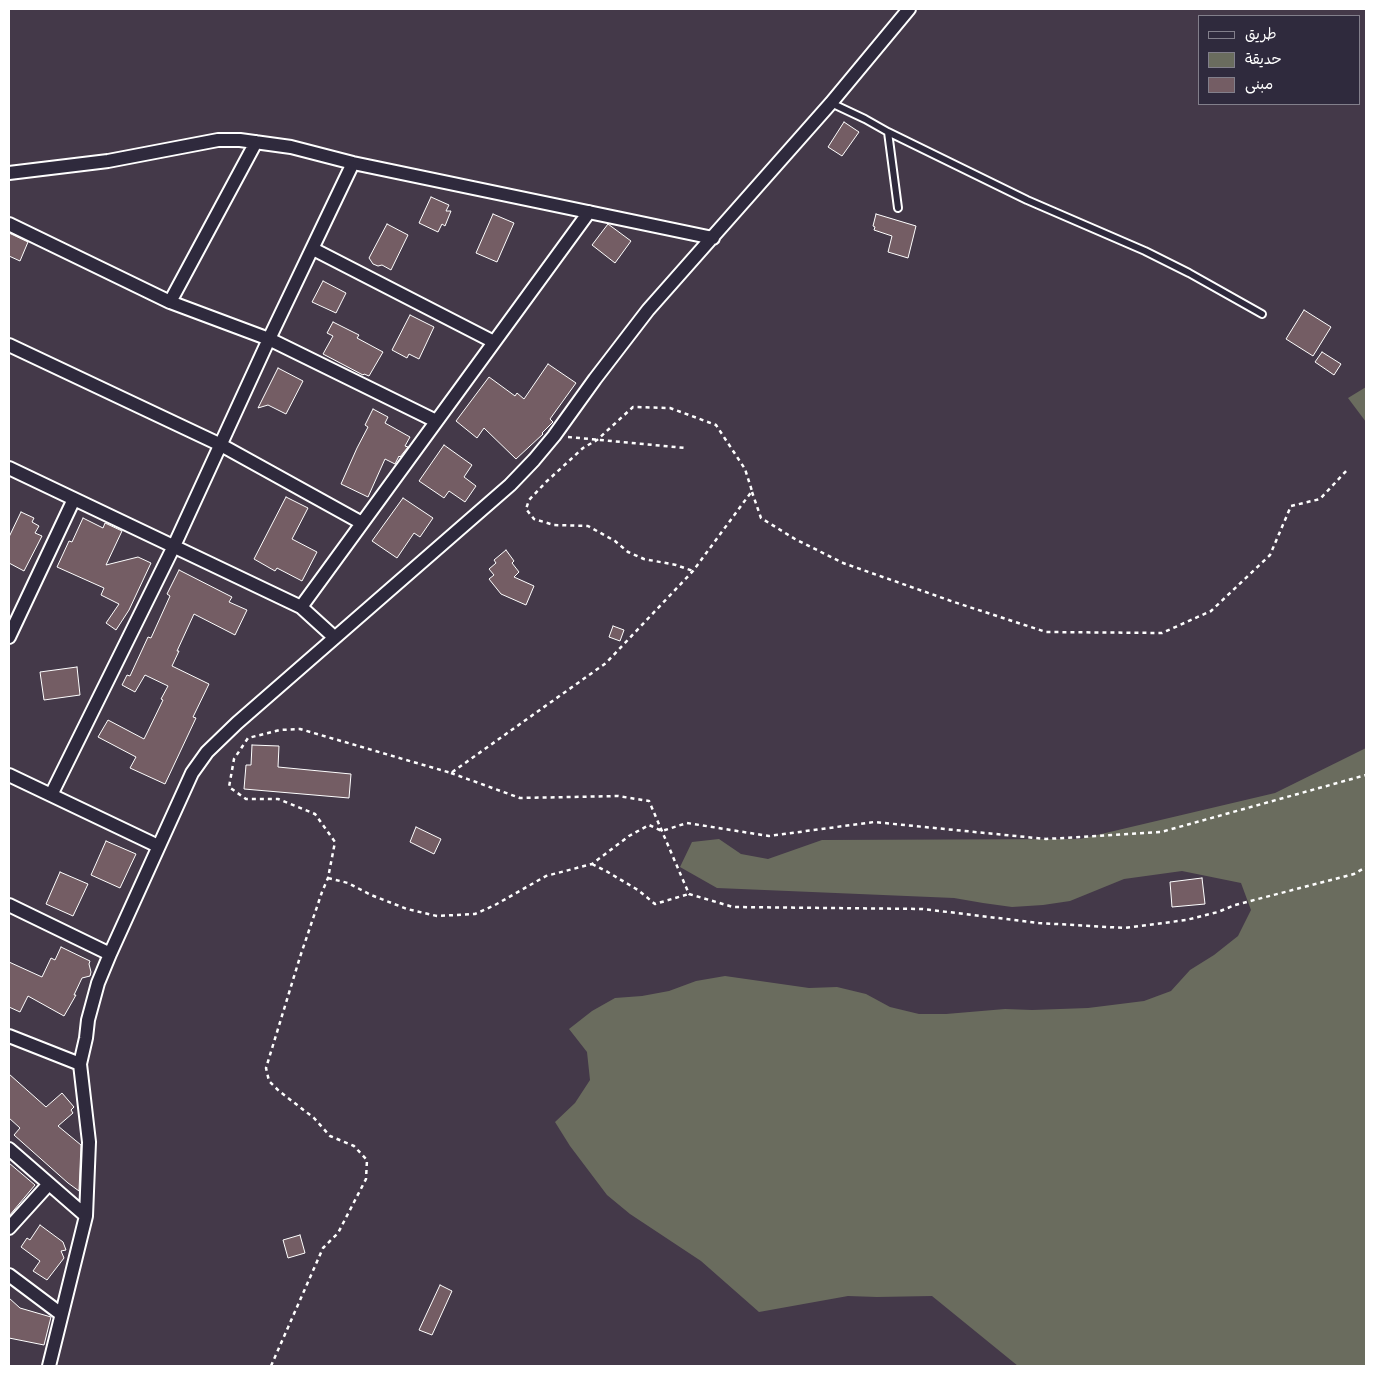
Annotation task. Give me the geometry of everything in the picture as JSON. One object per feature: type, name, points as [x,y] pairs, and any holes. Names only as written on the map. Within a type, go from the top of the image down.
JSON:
[{"type":"street","points":[[49,1366],[86,1216],[89,1142],[80,1064],[93,1001],[110,954],[186,783],[207,752],[237,723],[510,485],[534,460],[648,310],[831,103],[909,9]]},
{"type":"street","points":[[9,172],[108,161],[218,140],[256,142],[291,147],[353,162],[713,238]]},
{"type":"street","points":[[170,302],[256,142]]},
{"type":"street","points":[[52,795],[174,546],[353,162]]},
{"type":"street","points":[[301,607],[589,212]]},
{"type":"street","points":[[9,224],[170,302],[269,340],[436,421]]},
{"type":"street","points":[[313,249],[494,342]]},
{"type":"street","points":[[9,345],[221,445],[362,523]]},
{"type":"street","points":[[9,468],[301,607],[334,637]]},
{"type":"street","points":[[9,637],[74,499]]},
{"type":"street","points":[[9,775],[158,846]]},
{"type":"street","points":[[9,905],[110,954]]},
{"type":"street","points":[[9,1036],[80,1064]]},
{"type":"street","points":[[9,1149],[48,1185],[86,1216]]},
{"type":"street","points":[[9,1228],[48,1185]]},
{"type":"street","points":[[9,1275],[61,1314]]},
{"type":"lane","points":[[831,103],[1027,200],[1154,255],[1262,314]]},
{"type":"lane","points":[[888,132],[898,208]]},
{"type":"path","points":[[692,571],[628,552],[616,541],[588,526],[554,525],[534,519],[526,509],[529,500],[582,448],[597,440],[633,407],[670,408],[716,425],[745,469],[761,518],[795,539],[843,563],[1046,632],[1162,633],[1211,612],[1270,555],[1291,506],[1320,498],[1348,469]]},
{"type":"path","points":[[554,436],[686,448]]},
{"type":"path","points":[[451,773],[606,663],[692,571],[752,492]]},
{"type":"path","points":[[271,1366],[323,1248],[338,1232],[366,1179],[367,1160],[354,1146],[330,1136],[314,1118],[269,1081],[266,1068],[300,957],[328,878],[335,842],[315,814],[278,798],[246,799],[229,787],[234,759],[248,738],[280,730],[300,729],[451,773],[520,798],[618,796],[649,801],[689,894]]},
{"type":"path","points":[[328,878],[348,883],[371,895],[407,909],[437,916],[475,914],[495,905],[546,876],[592,864],[628,836],[649,824],[662,831],[687,823],[770,836],[874,822],[1046,839],[1161,832],[1366,775]]},
{"type":"path","points":[[592,864],[638,890],[655,904],[689,894],[733,907],[922,909],[1039,923],[1125,928],[1186,920],[1218,912],[1234,905],[1354,874],[1366,867]]},
{"type":"green space","points":[[1366,387],[1366,422],[1348,398]]},
{"type":"green space","points":[[1366,748],[1366,1366],[1018,1366],[932,1296],[848,1296],[759,1312],[701,1261],[630,1214],[607,1195],[570,1146],[555,1122],[575,1103],[590,1080],[587,1052],[569,1029],[592,1011],[615,998],[669,991],[696,981],[725,976],[809,988],[837,987],[866,994],[890,1007],[919,1014],[946,1014],[1005,1009],[1088,1008],[1144,1001],[1171,991],[1190,970],[1214,955],[1238,936],[1251,910],[1241,883],[1182,871],[1124,879],[1070,901],[1012,907],[954,898],[717,888],[680,867],[692,842],[719,839],[741,854],[768,859],[822,840],[1080,839],[1275,793]]},
{"type":"building","points":[[844,122],[859,132],[842,156],[828,147]]},
{"type":"building","points":[[431,197],[449,205],[446,211],[451,211],[445,226],[442,224],[438,232],[419,223]]},
{"type":"building","points":[[493,214],[514,223],[497,262],[476,253]]},
{"type":"building","points":[[876,214],[916,226],[908,258],[888,252],[892,236],[874,230]]},
{"type":"building","points":[[387,224],[408,235],[391,270],[382,265],[373,264],[369,258]]},
{"type":"building","points":[[608,224],[631,241],[615,263],[592,245]]},
{"type":"building","points":[[9,233],[28,242],[20,261],[9,256]]},
{"type":"building","points":[[323,281],[346,293],[336,313],[312,302]]},
{"type":"building","points":[[1304,310],[1331,327],[1313,356],[1286,339]]},
{"type":"building","points":[[410,315],[434,327],[419,359],[409,354],[407,358],[392,350]]},
{"type":"building","points":[[333,322],[359,335],[357,338],[383,352],[369,376],[363,375],[323,354],[333,336],[327,333]]},
{"type":"building","points":[[1322,352],[1341,364],[1334,375],[1315,362]]},
{"type":"building","points":[[548,364],[576,383],[550,419],[553,422],[516,459],[484,428],[477,438],[456,421],[489,377],[515,396],[517,393],[524,399]]},
{"type":"building","points":[[278,368],[303,381],[286,414],[268,405],[258,408]]},
{"type":"building","points":[[373,409],[388,417],[385,423],[410,437],[405,446],[408,447],[399,456],[395,464],[385,459],[368,497],[341,484],[368,427],[365,425]]},
{"type":"building","points":[[444,445],[472,465],[464,477],[476,486],[465,502],[449,491],[444,498],[419,481]]},
{"type":"building","points":[[286,497],[308,508],[292,539],[317,552],[302,581],[277,568],[275,571],[254,559]]},
{"type":"building","points":[[403,498],[433,518],[420,537],[414,533],[397,558],[372,541]]},
{"type":"building","points":[[21,512],[34,518],[32,522],[39,526],[35,533],[42,536],[24,571],[9,563],[9,537]]},
{"type":"building","points":[[83,518],[103,528],[105,523],[122,531],[106,565],[138,557],[151,563],[129,610],[116,630],[106,623],[119,604],[101,595],[104,588],[57,567],[69,541],[72,542]]},
{"type":"building","points":[[506,550],[519,572],[514,577],[534,586],[526,605],[501,594],[489,579],[494,575],[489,569],[496,563],[494,560]]},
{"type":"building","points":[[179,570],[232,597],[229,602],[247,610],[235,635],[194,614],[172,666],[209,684],[193,717],[196,718],[165,784],[130,768],[136,757],[98,737],[108,720],[144,739],[147,733],[168,686],[145,675],[135,692],[122,685],[127,675],[130,676],[148,637],[151,638],[170,596],[167,594]]},
{"type":"building","points":[[613,626],[624,630],[620,641],[609,637]]},
{"type":"building","points":[[77,667],[80,695],[44,700],[40,672]]},
{"type":"building","points":[[252,745],[279,746],[278,767],[351,774],[349,798],[244,789],[246,765],[251,765]]},
{"type":"building","points":[[416,827],[441,839],[434,854],[410,842]]},
{"type":"building","points":[[106,841],[136,854],[120,888],[91,875]]},
{"type":"building","points":[[60,872],[88,884],[73,916],[46,904]]},
{"type":"building","points":[[1202,878],[1205,904],[1172,907],[1170,882]]},
{"type":"building","points":[[61,947],[90,961],[91,972],[90,976],[82,978],[74,995],[76,995],[64,1016],[28,996],[20,1012],[9,1007],[9,962],[42,977],[51,958],[55,960]]},
{"type":"building","points":[[9,1074],[46,1107],[62,1093],[74,1107],[71,1110],[73,1113],[58,1126],[81,1145],[79,1191],[14,1135],[20,1128],[9,1118]]},
{"type":"building","points":[[9,1163],[35,1185],[9,1216]]},
{"type":"building","points":[[40,1225],[63,1242],[66,1250],[61,1251],[64,1258],[47,1280],[33,1271],[40,1261],[21,1247],[27,1238],[30,1240]]},
{"type":"building","points":[[300,1235],[305,1253],[288,1258],[283,1240]]},
{"type":"building","points":[[440,1285],[452,1291],[432,1335],[419,1330]]},
{"type":"building","points":[[9,1298],[20,1308],[51,1317],[44,1345],[9,1338]]}]
